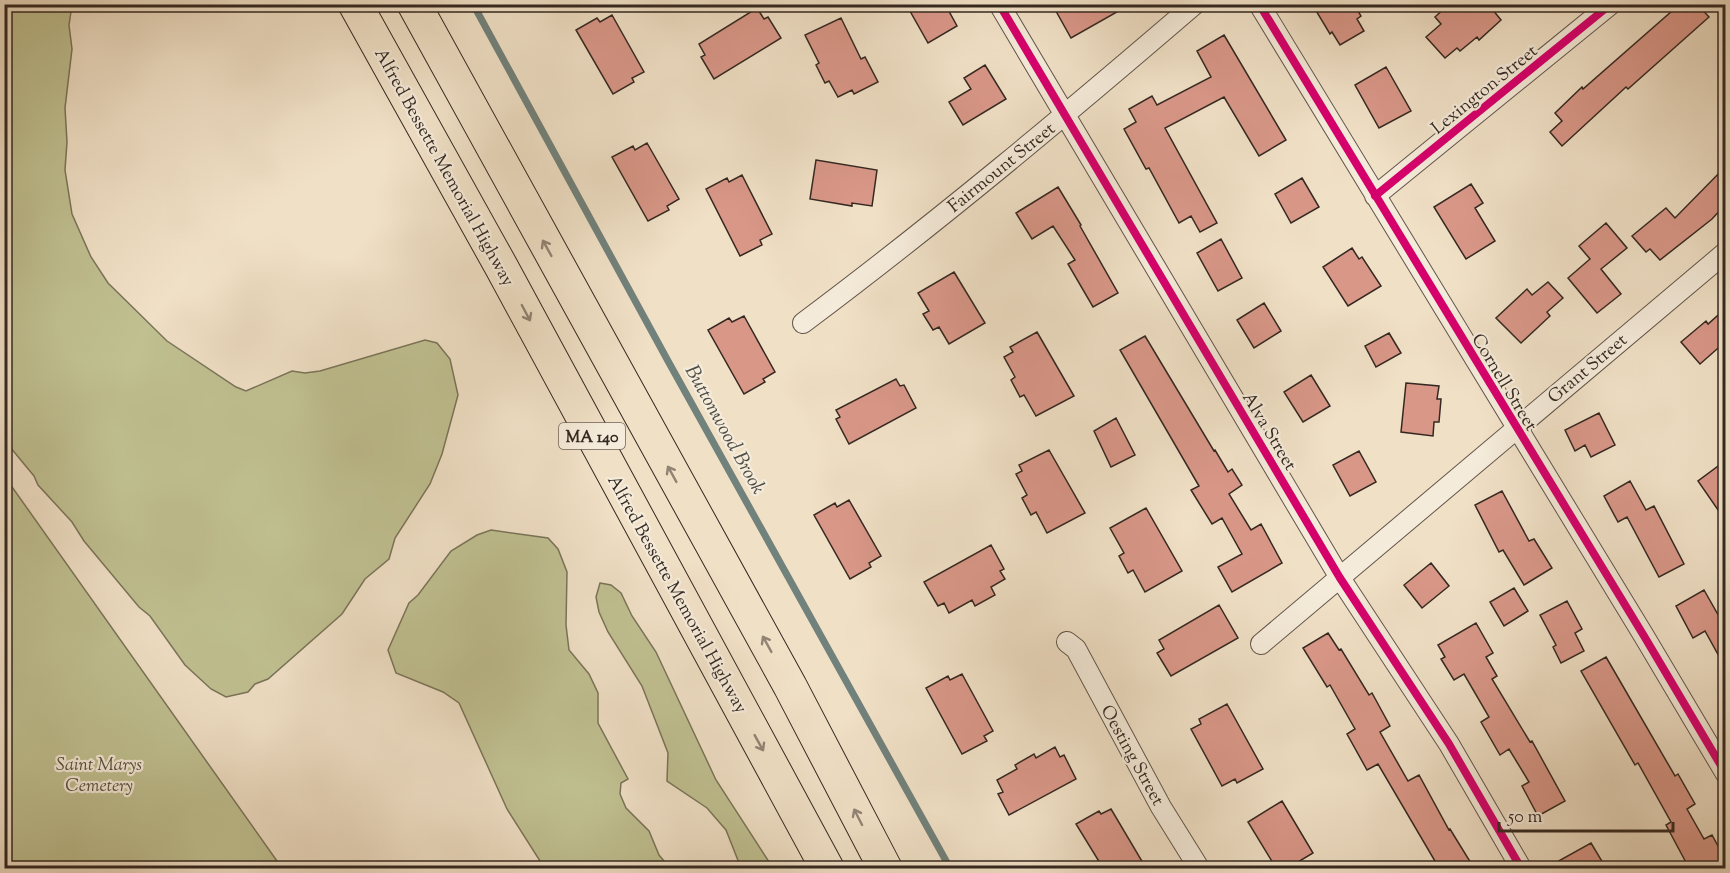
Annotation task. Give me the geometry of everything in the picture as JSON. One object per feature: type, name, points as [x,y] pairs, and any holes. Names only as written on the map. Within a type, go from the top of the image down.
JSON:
[{"type":"highway","name":"Alfred Bessette Memorial Highway","points":[[355,4],[502,268],[827,868]]},
{"type":"highway","name":"MA 140","points":[[414,4],[780,666],[885,868]]},
{"type":"street","name":"Alva Street","points":[[999,4],[1340,578],[1449,744],[1521,868]]},
{"type":"street","name":"Fairmount Street","points":[[803,323],[879,266],[1065,115],[1195,4]]},
{"type":"street","name":"Cornell Street","points":[[1259,4],[1644,636],[1725,774]]},
{"type":"street","name":"Lexington Street","points":[[1375,196],[1611,4]]},
{"type":"street","name":"Grant Street","points":[[1261,644],[1725,252]]},
{"type":"street","name":"Oesting Street","points":[[1067,642],[1076,649],[1167,816],[1199,868]]},
{"type":"green space","points":[[4,5],[72,5],[69,25],[72,49],[65,108],[67,142],[65,170],[72,214],[91,257],[108,283],[167,341],[236,387],[246,391],[292,371],[305,373],[320,371],[425,340],[437,343],[450,359],[458,395],[442,454],[430,484],[395,538],[389,559],[365,579],[342,614],[268,679],[255,684],[248,692],[226,697],[211,689],[185,665],[150,616],[139,607],[84,541],[72,522],[38,485],[34,476],[5,441]]},
{"type":"green space","name":"Saint Marys Cemetery","points":[[5,477],[282,868],[5,868]]},
{"type":"green space","points":[[491,530],[548,538],[558,549],[567,572],[566,625],[569,650],[589,674],[598,693],[598,723],[628,779],[621,783],[620,794],[626,808],[649,831],[659,855],[670,868],[548,868],[540,861],[507,809],[459,703],[443,692],[396,673],[388,650],[409,603],[418,595],[451,551],[477,535]]},
{"type":"green space","points":[[600,583],[611,585],[621,593],[632,616],[656,652],[716,780],[773,868],[741,868],[726,830],[707,808],[667,781],[668,753],[642,686],[608,632],[599,612],[596,597]]},
{"type":"building","points":[[906,4],[945,4],[957,26],[928,43]]},
{"type":"building","points":[[1052,4],[1131,4],[1071,38]]},
{"type":"building","points":[[1312,4],[1354,4],[1361,16],[1357,19],[1364,31],[1340,45],[1332,32],[1330,34]]},
{"type":"building","points":[[1449,4],[1488,4],[1501,20],[1479,40],[1477,37],[1460,51],[1457,48],[1445,58],[1426,37],[1441,24],[1435,17]]},
{"type":"building","points":[[1680,4],[1697,4],[1709,17],[1628,89],[1626,87],[1562,146],[1550,132],[1562,121],[1555,113],[1582,87],[1583,89]]},
{"type":"building","points":[[757,8],[764,19],[768,17],[781,38],[714,79],[701,57],[705,55],[699,44]]},
{"type":"building","points":[[612,15],[644,72],[632,78],[634,82],[613,94],[576,30],[597,18],[600,22]]},
{"type":"building","points":[[841,18],[861,59],[865,57],[878,82],[854,94],[852,90],[838,97],[829,81],[825,83],[816,65],[819,63],[805,35]]},
{"type":"building","points":[[1224,35],[1286,140],[1259,156],[1224,97],[1165,128],[1217,223],[1200,232],[1191,216],[1179,223],[1149,168],[1146,169],[1124,129],[1136,122],[1129,109],[1152,96],[1157,105],[1211,77],[1197,51]]},
{"type":"building","points":[[985,65],[1006,99],[963,125],[949,102],[971,89],[964,78]]},
{"type":"building","points":[[1386,67],[1411,111],[1379,128],[1355,85]]},
{"type":"building","points":[[647,143],[679,199],[667,206],[669,210],[648,221],[612,157],[633,146],[635,150]]},
{"type":"building","points":[[816,160],[877,170],[872,206],[852,203],[852,206],[810,199]]},
{"type":"building","points":[[1725,167],[1725,205],[1712,219],[1660,260],[1650,249],[1646,252],[1632,236],[1666,208],[1675,218]]},
{"type":"building","points":[[742,175],[772,234],[760,240],[762,245],[740,256],[706,189],[727,178],[729,182]]},
{"type":"building","points":[[1302,178],[1319,207],[1291,223],[1275,194]]},
{"type":"building","points":[[1471,184],[1483,203],[1475,208],[1495,241],[1466,259],[1434,207]]},
{"type":"building","points":[[1058,187],[1118,293],[1093,307],[1068,264],[1075,260],[1053,226],[1032,239],[1016,213]]},
{"type":"building","points":[[1606,223],[1627,248],[1601,269],[1621,294],[1597,313],[1568,278],[1590,259],[1579,246]]},
{"type":"building","points":[[1221,239],[1242,278],[1218,291],[1197,253]]},
{"type":"building","points":[[1352,248],[1359,259],[1362,257],[1381,286],[1348,306],[1323,267]]},
{"type":"building","points":[[954,272],[985,323],[949,344],[939,327],[933,330],[923,314],[929,311],[918,293]]},
{"type":"building","points":[[1548,282],[1563,298],[1547,312],[1550,316],[1521,343],[1496,318],[1527,289],[1532,295]]},
{"type":"building","points":[[1264,303],[1281,331],[1254,348],[1237,320]]},
{"type":"building","points":[[1725,309],[1725,342],[1700,364],[1681,342],[1706,321],[1708,324]]},
{"type":"building","points":[[744,316],[775,372],[763,379],[765,382],[744,394],[708,330],[729,318],[732,322]]},
{"type":"building","points":[[1037,332],[1074,396],[1036,416],[1024,395],[1020,397],[1011,380],[1015,377],[1004,357],[1013,352],[1010,347]]},
{"type":"building","points":[[1389,333],[1401,353],[1376,367],[1365,346]]},
{"type":"building","points":[[1145,336],[1214,451],[1228,472],[1232,469],[1242,485],[1229,494],[1251,530],[1261,524],[1282,563],[1232,592],[1218,567],[1242,554],[1222,518],[1212,524],[1191,490],[1199,486],[1120,350]]},
{"type":"building","points":[[1311,375],[1330,406],[1303,422],[1284,392]]},
{"type":"building","points":[[896,379],[900,386],[904,385],[916,408],[849,444],[836,419],[840,417],[836,410]]},
{"type":"building","points":[[1406,383],[1439,386],[1437,399],[1441,399],[1439,422],[1434,422],[1433,436],[1401,432]]},
{"type":"building","points":[[1599,413],[1615,445],[1591,457],[1585,445],[1575,451],[1565,430]]},
{"type":"building","points":[[1116,418],[1135,455],[1111,467],[1094,431]]},
{"type":"building","points":[[1049,450],[1085,513],[1047,533],[1036,512],[1031,515],[1022,498],[1027,495],[1016,474],[1022,471],[1019,465]]},
{"type":"building","points":[[1359,451],[1376,482],[1350,496],[1333,465]]},
{"type":"building","points":[[1725,461],[1725,520],[1698,481]]},
{"type":"building","points":[[1630,481],[1646,510],[1654,506],[1684,564],[1659,577],[1627,517],[1618,522],[1604,496]]},
{"type":"building","points":[[1502,491],[1529,541],[1534,539],[1552,568],[1524,585],[1503,550],[1499,552],[1475,505]]},
{"type":"building","points":[[849,500],[881,556],[869,563],[871,567],[850,579],[814,515],[835,503],[837,507]]},
{"type":"building","points":[[1146,508],[1182,571],[1145,592],[1133,570],[1128,573],[1119,556],[1124,553],[1110,528]]},
{"type":"building","points":[[991,545],[1004,569],[1000,571],[1005,579],[991,587],[995,595],[975,606],[972,600],[949,613],[944,603],[938,606],[924,582]]},
{"type":"building","points":[[1431,563],[1449,586],[1422,608],[1404,585]]},
{"type":"building","points":[[1514,588],[1528,611],[1504,626],[1490,602]]},
{"type":"building","points":[[1704,590],[1725,627],[1725,667],[1705,631],[1693,638],[1676,606]]},
{"type":"building","points":[[1567,601],[1582,629],[1575,633],[1584,651],[1561,663],[1553,647],[1556,645],[1540,615]]},
{"type":"building","points":[[1219,605],[1238,638],[1171,676],[1157,653],[1164,649],[1159,640]]},
{"type":"building","points":[[1476,623],[1493,653],[1486,657],[1497,676],[1492,679],[1530,742],[1532,741],[1565,801],[1538,816],[1522,786],[1529,782],[1509,749],[1500,755],[1481,722],[1489,717],[1464,674],[1454,680],[1441,659],[1445,657],[1438,645]]},
{"type":"building","points":[[1328,633],[1339,650],[1341,649],[1369,695],[1372,693],[1390,726],[1380,732],[1408,781],[1419,775],[1449,830],[1474,868],[1439,868],[1378,764],[1367,770],[1347,734],[1355,729],[1330,685],[1327,687],[1303,648]]},
{"type":"building","points":[[1606,657],[1675,776],[1678,774],[1695,804],[1687,809],[1704,839],[1712,835],[1725,859],[1725,868],[1689,868],[1666,825],[1671,822],[1638,763],[1635,765],[1581,671]]},
{"type":"building","points":[[962,674],[993,731],[984,736],[987,741],[962,754],[926,688],[948,676],[950,680]]},
{"type":"building","points":[[1227,704],[1263,769],[1237,783],[1235,779],[1222,786],[1191,729],[1201,724],[1199,719]]},
{"type":"building","points":[[1055,747],[1060,757],[1064,755],[1076,779],[1009,815],[998,794],[1003,792],[997,780],[1017,769],[1015,765],[1034,754],[1036,758]]},
{"type":"building","points":[[1282,801],[1313,853],[1288,868],[1276,868],[1248,822]]},
{"type":"building","points":[[1111,809],[1146,868],[1103,868],[1076,824],[1099,811],[1101,814]]},
{"type":"building","points":[[1591,843],[1606,868],[1546,868]]},
{"type":"waterway","name":"Buttonwood Brook","points":[[473,4],[668,361],[950,868]]},
{"type":"cycle path","points":[[999,4],[1340,578],[1449,744],[1521,868]]},
{"type":"cycle path","points":[[1259,4],[1726,774]]},
{"type":"cycle path","points":[[1375,196],[1611,4]]}]
